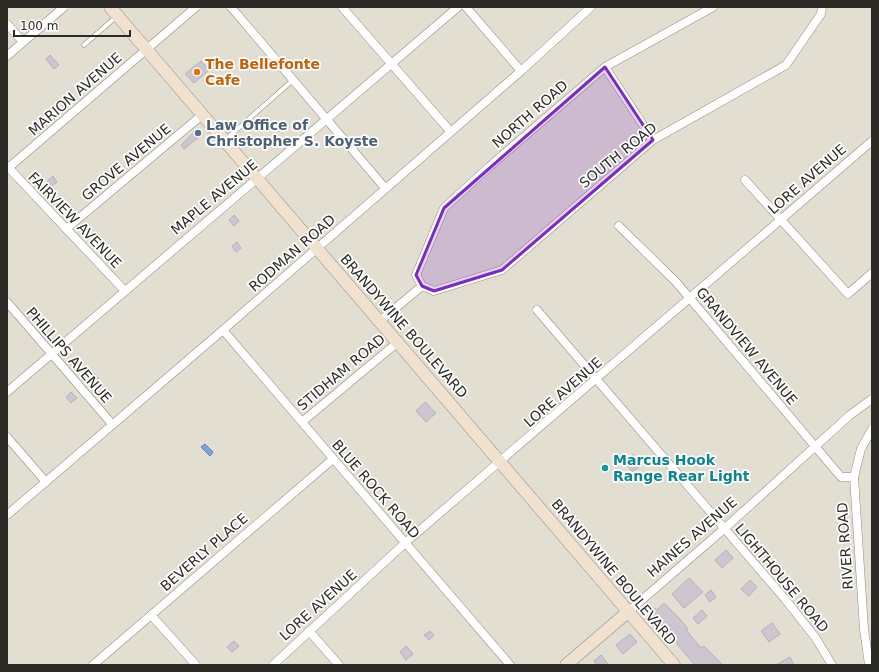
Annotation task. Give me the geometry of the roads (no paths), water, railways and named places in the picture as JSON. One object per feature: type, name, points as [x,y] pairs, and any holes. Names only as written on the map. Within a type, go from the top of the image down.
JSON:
[{"type":"street","points":[[7,56],[64,7]]},
{"type":"street","name":"MARION AVENUE","points":[[7,168],[196,7]]},
{"type":"street","points":[[230,7],[385,188]]},
{"type":"street","points":[[342,7],[450,131]]},
{"type":"street","name":"MAPLE AVENUE","points":[[7,392],[458,7]]},
{"type":"street","points":[[466,7],[521,71]]},
{"type":"street","name":"RODMAN ROAD","points":[[7,515],[521,71],[591,7]]},
{"type":"street","name":"NORTH ROAD","points":[[422,286],[416,275],[444,208],[605,67],[712,7]]},
{"type":"street","name":"SOUTH ROAD","points":[[422,286],[434,291],[502,270],[653,140],[786,65],[821,14],[822,7]]},
{"type":"street","name":"BRANDYWINE BOULEVARD","points":[[114,11],[256,179],[380,321],[674,665]]},
{"type":"street","points":[[7,24],[23,42]]},
{"type":"street","points":[[605,67],[653,140]]},
{"type":"street","name":"GROVE AVENUE","points":[[66,229],[202,115]]},
{"type":"street","name":"LORE AVENUE","points":[[273,665],[406,543],[872,141]]},
{"type":"street","name":"FAIRVIEW AVENUE","points":[[7,168],[124,291]]},
{"type":"street","points":[[745,180],[848,294],[872,273]]},
{"type":"street","name":"GRANDVIEW AVENUE","points":[[619,226],[666,271],[841,477],[854,477]]},
{"type":"street","points":[[380,321],[422,286]]},
{"type":"street","name":"PHILLIPS AVENUE","points":[[7,302],[112,424]]},
{"type":"street","name":"LIGHTHOUSE ROAD","points":[[537,310],[784,599],[815,637],[832,665]]},
{"type":"street","name":"BLUE ROCK ROAD","points":[[223,330],[510,665]]},
{"type":"street","name":"STIDHAM ROAD","points":[[302,422],[398,342]]},
{"type":"street","name":"HAINES AVENUE","points":[[566,665],[724,529],[850,415],[872,399]]},
{"type":"street","name":"RIVER ROAD","points":[[869,665],[864,629],[854,477],[860,449],[872,429]]},
{"type":"street","points":[[7,437],[46,482]]},
{"type":"street","name":"BEVERLY PLACE","points":[[93,665],[333,459]]},
{"type":"street","points":[[151,615],[196,665]]},
{"type":"street","points":[[309,631],[339,665]]},
{"type":"lane","points":[[84,45],[114,11]]},
{"type":"lane","points":[[224,140],[293,80]]},
{"type":"water","points":[[205,444],[213,452],[210,456],[201,447]]},
{"type":"place","name":"The Bellefonte Cafe","points":[[197,72]]},
{"type":"place","name":"Law Office of Christopher S. Koyste","points":[[198,133]]},
{"type":"place","name":"Marcus Hook Range Rear Light","points":[[605,468]]}]
